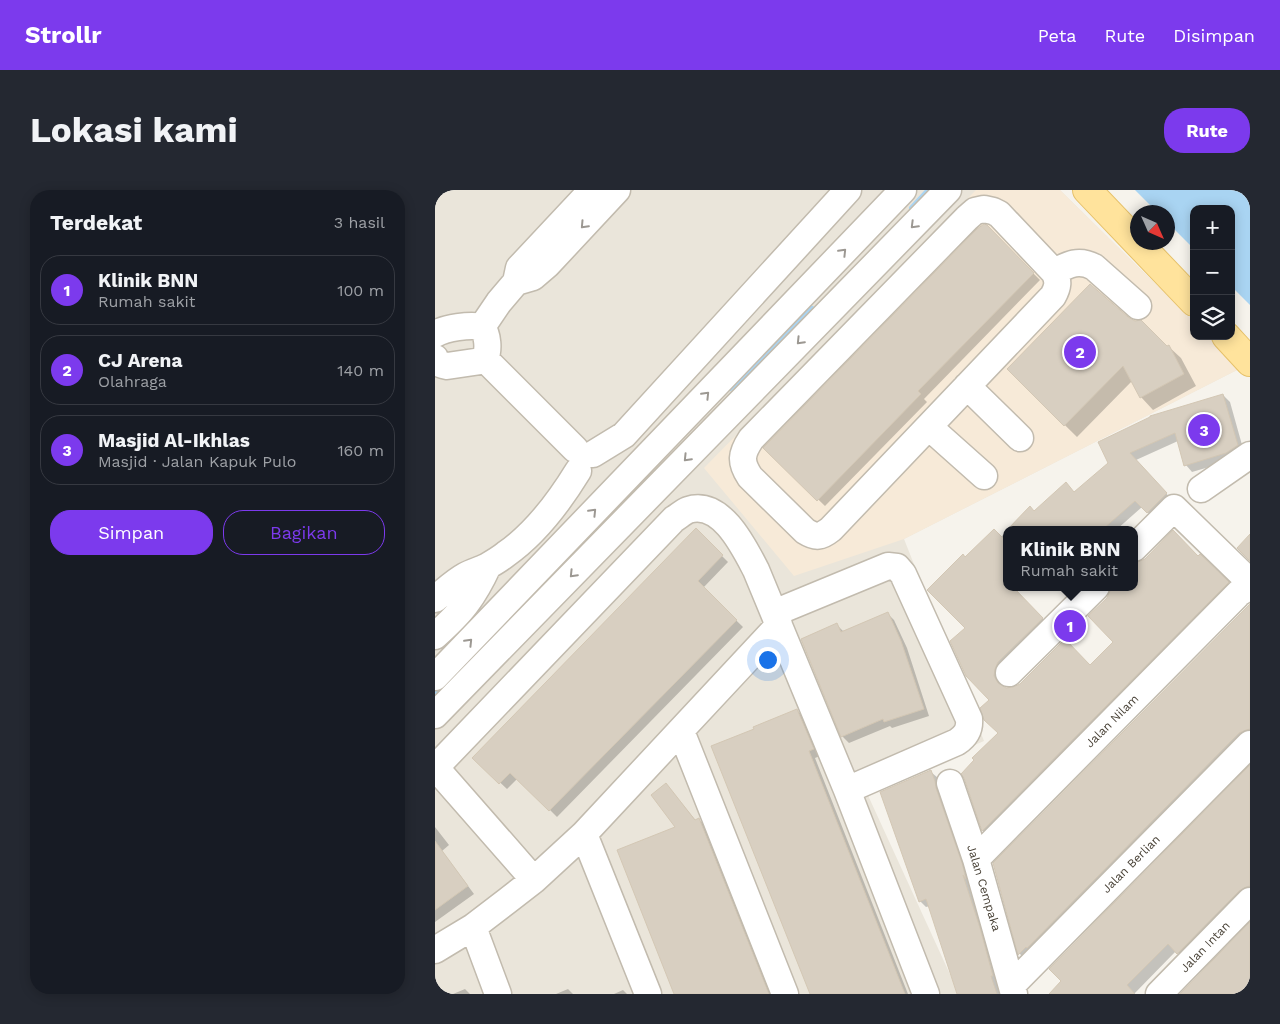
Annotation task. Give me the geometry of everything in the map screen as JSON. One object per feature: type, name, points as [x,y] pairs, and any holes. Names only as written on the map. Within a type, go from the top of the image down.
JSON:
[{"type":"main road","points":[[1087,190],[1190,298]]},
{"type":"main road","points":[[1230,340],[1250,362]]},
{"type":"street","points":[[517,282],[519,268],[592,190]]},
{"type":"street","points":[[482,327],[499,302],[517,282],[533,277],[547,265],[617,190]]},
{"type":"street","points":[[435,599],[465,576],[489,566],[521,542],[565,493],[582,458],[624,435],[848,190]]},
{"type":"street","points":[[435,677],[903,190]]},
{"type":"street","points":[[435,715],[948,190]]},
{"type":"street","points":[[985,209],[999,214],[1055,272],[1057,278],[1058,284],[1053,296],[929,427],[831,529],[819,536],[812,536],[749,477],[744,469],[742,459],[751,439],[861,326],[975,211],[985,209]]},
{"type":"street","points":[[1055,272],[1076,263],[1086,263],[1094,266],[1138,306]]},
{"type":"street","points":[[815,281],[861,326]]},
{"type":"street","points":[[435,334],[441,331],[472,326],[482,327]]},
{"type":"street","points":[[482,327],[486,333],[487,351],[485,359]]},
{"type":"street","points":[[485,359],[582,458]]},
{"type":"street","points":[[436,362],[447,366],[485,359]]},
{"type":"street","points":[[967,386],[1020,438]]},
{"type":"street","points":[[929,427],[984,476]]},
{"type":"street","points":[[1201,489],[1250,455]]},
{"type":"street","name":"Jalan Nilam","points":[[976,859],[1250,584],[1174,508],[1138,544]]},
{"type":"street","points":[[534,880],[435,768],[675,519],[687,511],[699,509],[710,512],[723,520],[731,529],[743,545],[756,570],[847,790],[927,994]]},
{"type":"street","points":[[435,636],[453,620],[467,603],[489,566]]},
{"type":"street","points":[[435,950],[473,927],[534,880],[584,834],[681,731],[777,619],[888,566],[897,567],[903,574],[969,719],[970,725],[968,732],[957,742],[847,790]]},
{"type":"street","points":[[1009,673],[1092,591]]},
{"type":"street","points":[[681,731],[785,994]]},
{"type":"street","name":"Jalan Berlian","points":[[1013,989],[1250,744]]},
{"type":"street","name":"Jalan Cempaka","points":[[950,783],[976,859],[1013,989]]},
{"type":"street","points":[[584,834],[648,994]]},
{"type":"street","name":"Jalan Intan","points":[[1159,994],[1250,901]]},
{"type":"street","points":[[473,927],[498,994]]},
{"type":"shaded area","points":[[435,190],[1060,190],[1190,318],[1190,340],[1213,340],[1241,368],[904,539],[984,741],[866,791],[959,994],[435,994]]},
{"type":"shaded area","points":[[976,190],[1060,190],[1190,318],[1190,340],[1213,340],[1241,368],[904,539],[794,576],[704,468]]},
{"type":"water","points":[[1135,190],[1250,190],[1250,305],[1235,290],[1235,205],[1190,205],[1190,245],[1175,230],[1175,205],[1150,205]]},
{"type":"building","points":[[984,224],[1034,273],[918,391],[921,394],[817,501],[763,448]]},
{"type":"building","points":[[1090,284],[1128,317],[1135,321],[1141,320],[1167,346],[1169,345],[1184,374],[1140,398],[1123,366],[1064,426],[1007,369]]},
{"type":"building","points":[[1223,394],[1238,445],[1226,453],[1184,466],[1175,433],[1130,453],[1167,493],[1147,513],[1135,501],[1107,526],[1011,526],[1030,506],[1034,511],[1066,482],[1074,492],[1108,463],[1098,442],[1150,416]]},
{"type":"building","points":[[696,528],[723,555],[698,581],[737,620],[549,811],[510,773],[499,784],[472,758]]},
{"type":"building","points":[[994,529],[1003,538],[1003,591],[1017,591],[1043,618],[998,662],[994,676],[998,683],[1006,688],[1020,684],[1065,639],[1090,665],[1113,642],[1088,616],[1107,598],[1110,591],[1138,591],[1138,562],[1145,559],[1173,530],[1198,556],[1200,554],[1229,582],[982,831],[961,774],[974,760],[972,758],[998,733],[984,720],[980,708],[989,700],[966,676],[950,641],[965,628],[927,590],[963,554],[965,557]]},
{"type":"building","points":[[1250,534],[1250,561],[1237,548]]},
{"type":"building","points":[[1250,604],[1250,729],[1239,733],[1018,955],[993,863]]},
{"type":"building","points":[[888,612],[901,641],[924,709],[884,722],[883,719],[841,737],[801,639],[837,623],[841,632]]},
{"type":"building","points":[[797,709],[814,749],[809,751],[905,994],[810,994],[711,746]]},
{"type":"building","points":[[1250,765],[1250,886],[1239,891],[1177,954],[1168,944],[1127,985],[1135,994],[1049,994],[1061,981],[1049,969]]},
{"type":"building","points":[[931,770],[962,863],[966,879],[963,875],[980,928],[997,994],[957,994],[926,899],[919,902],[880,792]]},
{"type":"building","points":[[666,783],[695,820],[699,818],[769,994],[674,994],[617,850],[675,827],[651,795]]},
{"type":"building","points":[[435,841],[468,886],[435,910]]},
{"type":"building","points":[[1250,922],[1250,994],[1180,994]]},
{"type":"waterway","points":[[912,208],[929,190]]},
{"type":"waterway","points":[[730,388],[812,309]]},
{"type":"waterway","points":[[435,696],[450,680]]},
{"type":"place","name":"CJ Arena","points":[[1080,352]]},
{"type":"place","name":"Masjid Al-Ikhlas","points":[[1204,430]]},
{"type":"place","name":"Klinik BNN","points":[[1070,626]]}]
